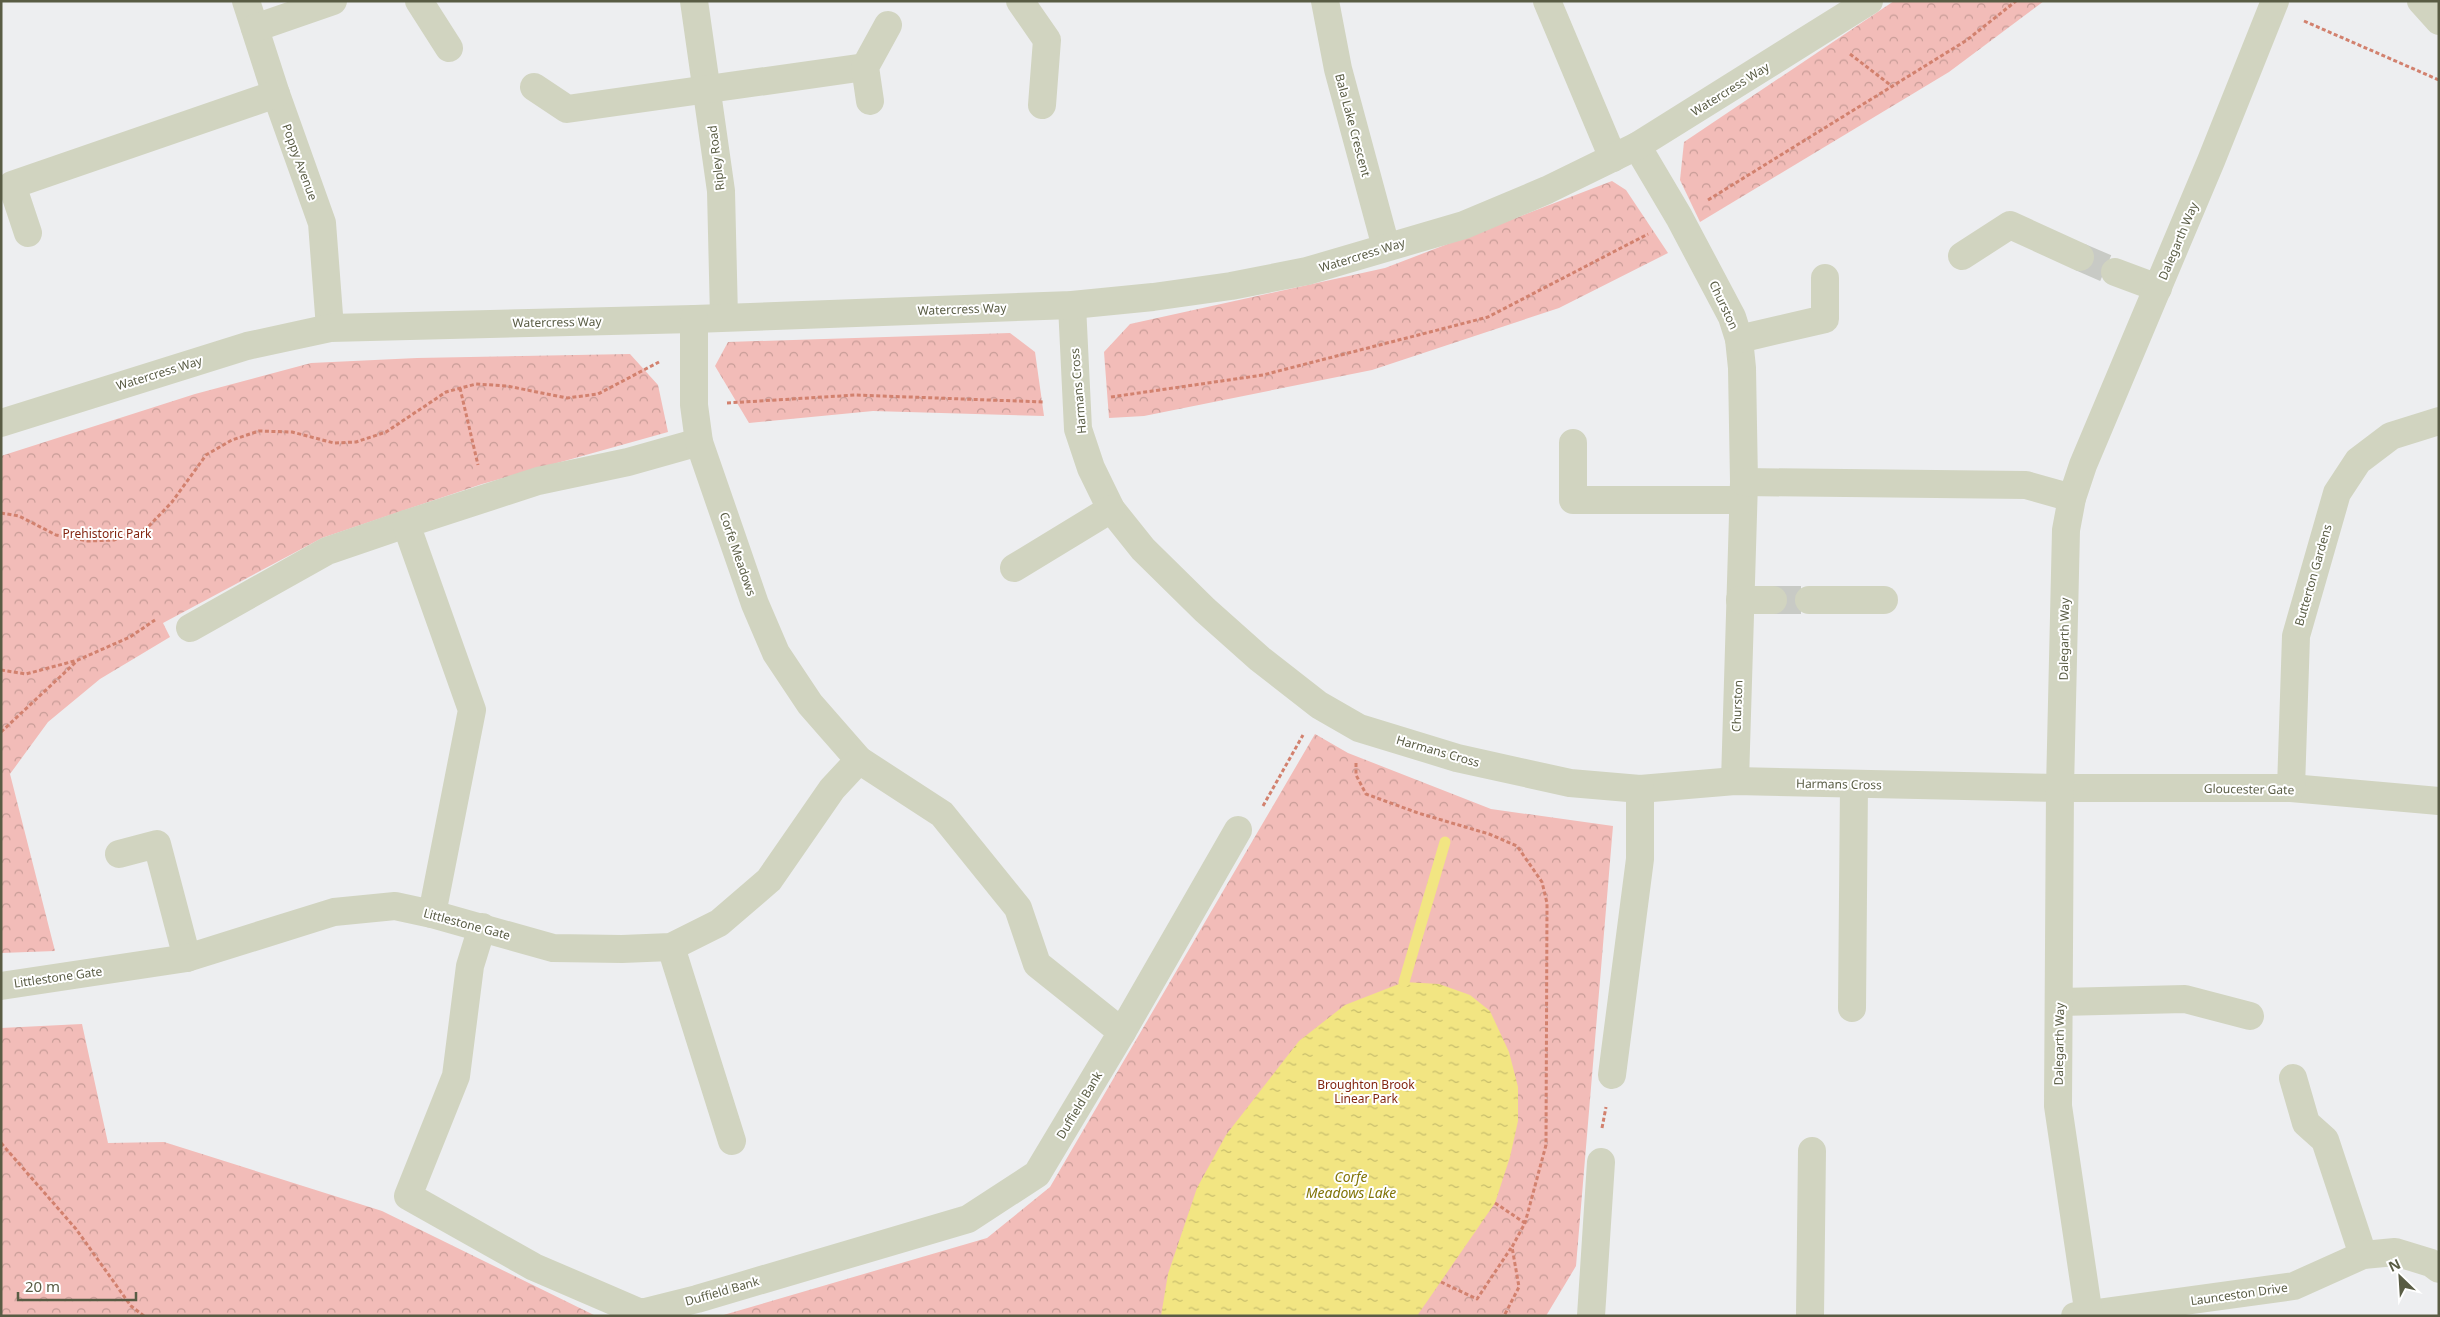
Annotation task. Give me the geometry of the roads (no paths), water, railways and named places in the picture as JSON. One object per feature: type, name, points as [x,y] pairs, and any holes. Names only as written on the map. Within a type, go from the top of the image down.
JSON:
[{"type":"street","name":"Poppy Avenue","points":[[246,1],[276,94],[322,223],[330,328]]},
{"type":"street","points":[[255,28],[333,1]]},
{"type":"street","points":[[419,1],[449,48]]},
{"type":"street","name":"Ripley Road","points":[[694,1],[720,191],[724,317]]},
{"type":"street","points":[[1020,1],[1046,40],[1042,105]]},
{"type":"street","name":"Bala Lake Crescent","points":[[1325,1],[1338,69],[1386,247]]},
{"type":"street","points":[[1547,1],[1612,158]]},
{"type":"street","name":"Watercress Way","points":[[1,423],[247,346],[330,328],[694,319],[1072,305],[1231,286],[1307,271],[1464,225],[1547,190],[1637,146],[1869,1]]},
{"type":"street","points":[[2422,1],[2439,21]]},
{"type":"street","name":"Dalegarth Way","points":[[2084,1315],[2058,1106],[2060,788],[2066,530],[2072,498],[2083,465],[2158,288],[2274,4]]},
{"type":"street","points":[[870,101],[865,67],[888,24]]},
{"type":"street","points":[[534,87],[567,109],[865,67]]},
{"type":"street","points":[[28,233],[12,185],[276,94]]},
{"type":"street","name":"Churston","points":[[1637,146],[1679,218],[1732,317],[1739,339],[1742,368],[1743,491],[1735,781]]},
{"type":"street","points":[[1962,256],[2010,225],[2080,257]]},
{"type":"street","points":[[2115,272],[2158,288]]},
{"type":"street","points":[[1739,339],[1825,319],[1825,278]]},
{"type":"street","name":"Harmans Cross","points":[[1072,305],[1078,429],[1091,468],[1110,509],[1143,549],[1205,610],[1260,659],[1319,705],[1359,728],[1457,758],[1570,783],[1640,789],[1735,781],[2060,788]]},
{"type":"street","name":"Corfe Meadows","points":[[694,319],[694,405],[700,442],[755,604],[776,653],[810,704],[860,760]]},
{"type":"street","name":"Butterton Gardens","points":[[2291,788],[2296,636],[2337,493],[2358,462],[2391,436],[2439,421]]},
{"type":"street","points":[[190,628],[326,551],[538,481],[628,462],[700,442]]},
{"type":"street","points":[[1573,443],[1573,500],[1743,491],[2026,485],[2072,498]]},
{"type":"street","points":[[1014,568],[1110,509]]},
{"type":"street","points":[[406,524],[472,710],[432,914]]},
{"type":"street","points":[[1740,600],[1774,600]]},
{"type":"street","points":[[1809,600],[1884,600]]},
{"type":"street","points":[[860,760],[942,814],[1018,908],[1037,964],[1122,1032]]},
{"type":"street","name":"Littlestone Gate","points":[[1,986],[187,958],[334,912],[395,906],[482,927],[553,948],[622,950],[671,947],[719,923],[769,880],[832,789],[860,760]]},
{"type":"street","points":[[1852,1008],[1854,784]]},
{"type":"street","name":"Gloucester Gate","points":[[2060,788],[2291,788],[2439,801]]},
{"type":"street","points":[[1612,1074],[1640,860],[1640,789]]},
{"type":"street","name":"Duffield Bank","points":[[482,927],[470,966],[456,1076],[408,1196],[534,1267],[641,1312],[698,1299],[968,1219],[1038,1174],[1238,830]]},
{"type":"street","points":[[119,854],[157,844],[187,958]]},
{"type":"street","points":[[671,947],[732,1141]]},
{"type":"street","points":[[2060,1002],[2185,999],[2250,1016]]},
{"type":"street","points":[[2293,1078],[2306,1123],[2325,1140],[2363,1255]]},
{"type":"street","points":[[1810,1316],[1812,1151]]},
{"type":"street","points":[[1591,1316],[1601,1162]]},
{"type":"street","name":"Launceston Drive","points":[[2084,1315],[2294,1286],[2363,1255],[2395,1252],[2431,1263],[2439,1269]]},
{"type":"water","name":"Corfe Meadows Lake","points":[[1404,982],[1439,984],[1470,995],[1490,1011],[1509,1052],[1518,1087],[1518,1121],[1510,1157],[1495,1203],[1417,1316],[1161,1316],[1168,1274],[1197,1188],[1226,1135],[1299,1041],[1345,1005]]},
{"type":"waterway","points":[[1404,982],[1445,842]]},
{"type":"tunnel","points":[[2080,257],[2115,272]]},
{"type":"tunnel","points":[[1773,600],[1809,600]]},
{"type":"park label","name":"Prehistoric Park","points":[[107,533]]},
{"type":"park label","name":"Broughton Brook Linear Park","points":[[1366,1091]]}]
